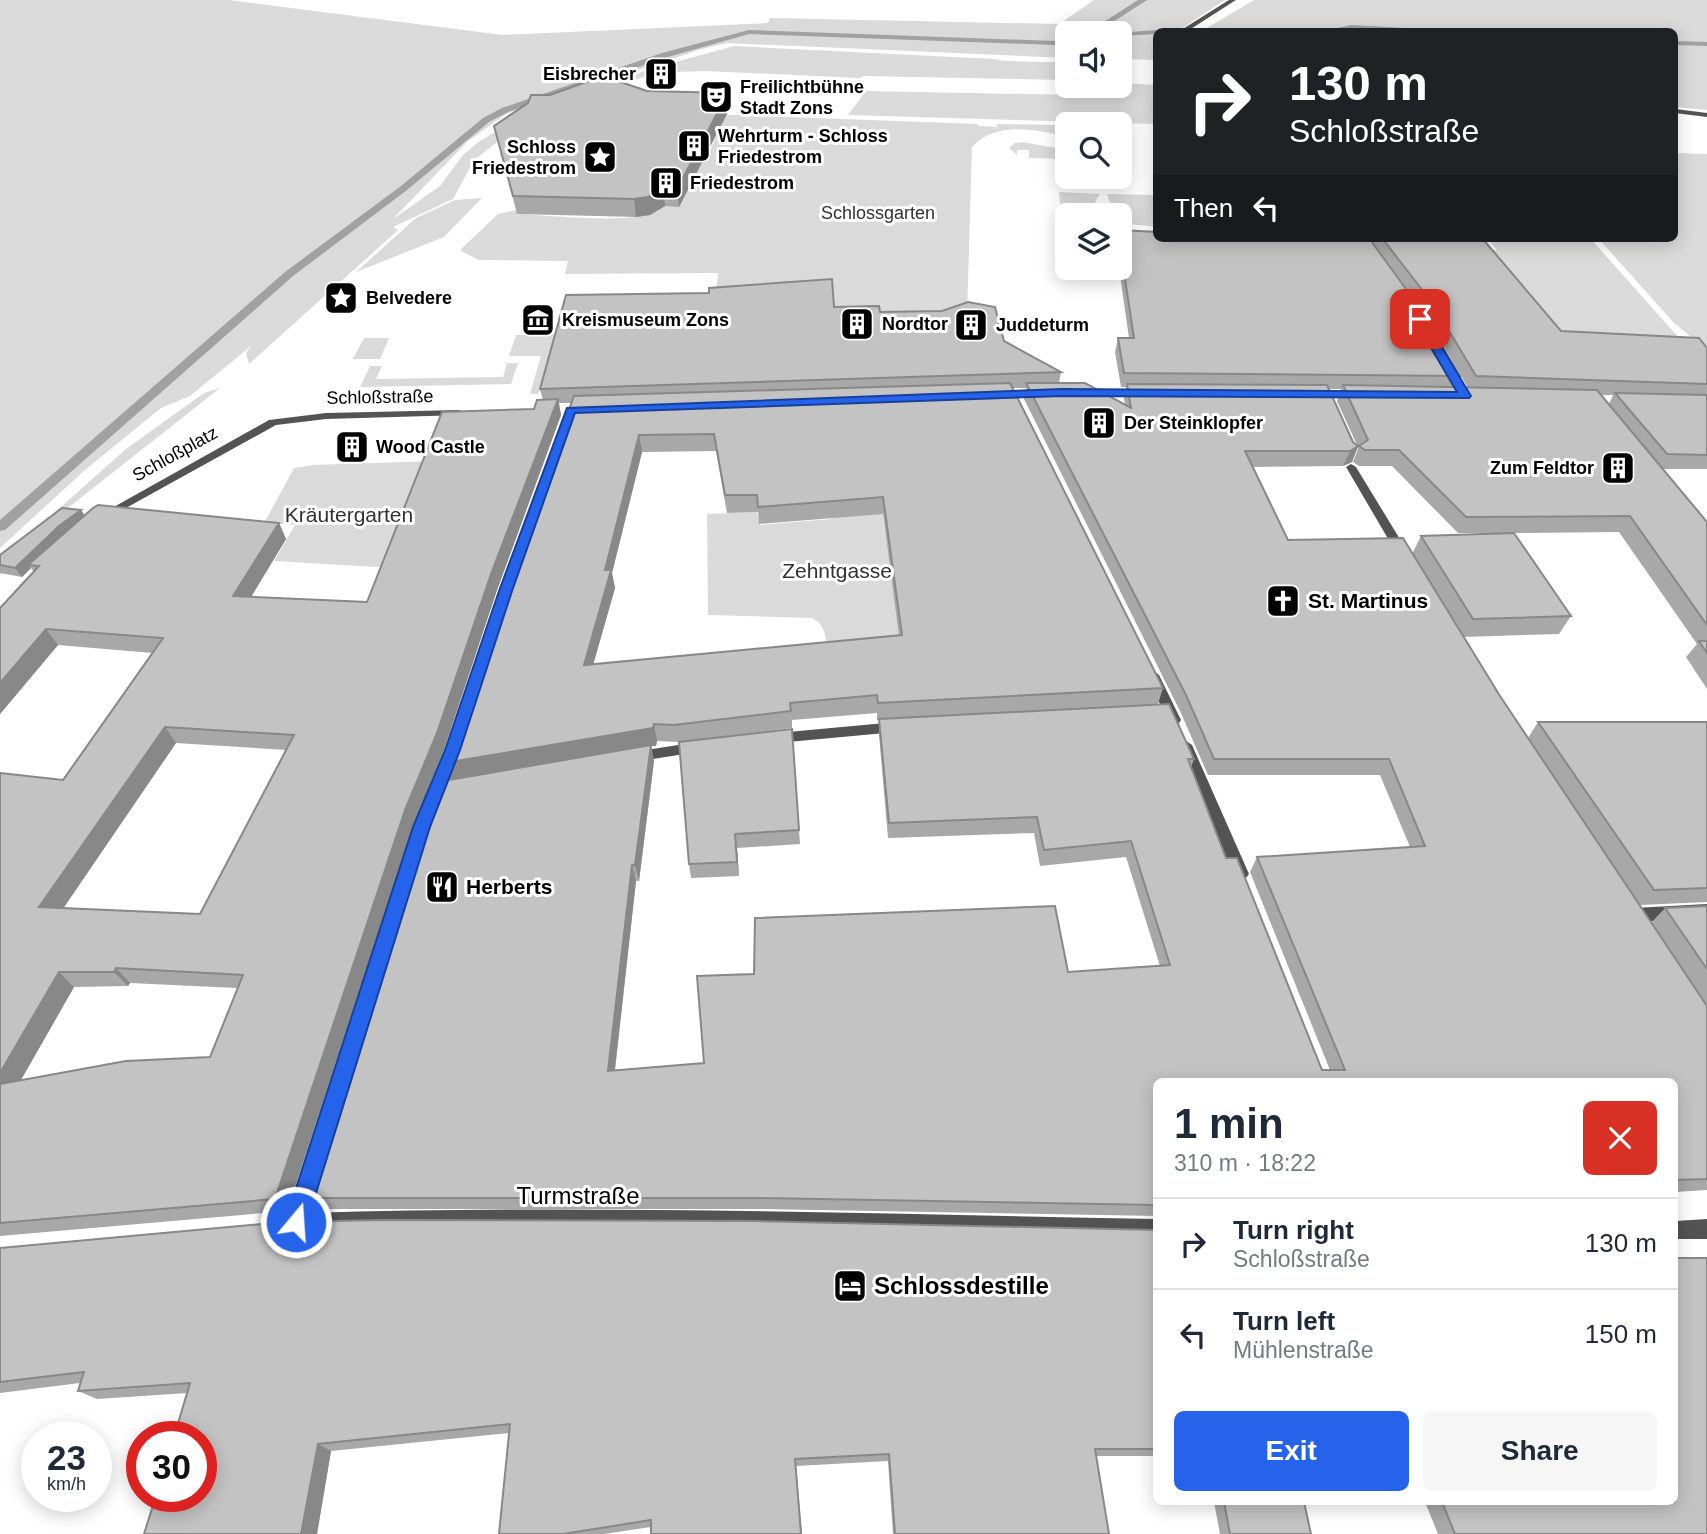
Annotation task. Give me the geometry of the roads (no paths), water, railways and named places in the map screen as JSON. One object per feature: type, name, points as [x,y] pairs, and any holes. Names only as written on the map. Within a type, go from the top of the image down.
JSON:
[{"type":"street","points":[[1188,28],[1233,0]]},
{"type":"street","points":[[1678,111],[1707,115]]},
{"type":"street","points":[[986,396],[1017,401],[1050,393]]},
{"type":"street","points":[[1074,393],[1149,393]]},
{"type":"street","points":[[1296,394],[1368,394]]},
{"type":"street","points":[[1326,394],[1332,407]]},
{"type":"street","name":"Schloßstraße","points":[[273,422],[326,416],[464,413]]},
{"type":"street","name":"Schloßplatz","points":[[92,523],[153,486],[273,422]]},
{"type":"street","points":[[1351,467],[1411,567]]},
{"type":"street","points":[[1145,659],[1164,713],[1246,887]]},
{"type":"street","points":[[760,740],[852,729],[908,726]]},
{"type":"street","points":[[426,815],[443,789],[456,738]]},
{"type":"street","points":[[614,760],[707,746]]},
{"type":"street","points":[[1634,915],[1707,911]]},
{"type":"street","points":[[296,1222],[313,1169]]},
{"type":"street","name":"Turmstraße","points":[[256,1225],[296,1222],[757,1221],[1153,1229]]},
{"type":"street","points":[[1678,1230],[1707,1230]]},
{"type":"waterway","points":[[1110,21],[1143,0]]},
{"type":"waterway","points":[[1345,28],[1369,28]]},
{"type":"waterway","points":[[0,527],[289,274],[404,188],[486,120],[505,110],[665,55],[749,32],[1055,43]]},
{"type":"waterway","points":[[1132,33],[1153,32]]},
{"type":"waterway","points":[[1678,43],[1707,44]]},
{"type":"place","name":"Eisbrecher","points":[[661,74]]},
{"type":"place","name":"Freilichtbühne Stadt Zons","points":[[716,97]]},
{"type":"place","name":"Wehrturm - Schloss Friedestrom","points":[[694,146]]},
{"type":"place","name":"Schloss Friedestrom","points":[[600,157]]},
{"type":"place","name":"Friedestrom","points":[[666,183]]},
{"type":"place","name":"Belvedere","points":[[341,298]]},
{"type":"place","name":"Kreismuseum Zons","points":[[538,320]]},
{"type":"place","name":"Nordtor","points":[[857,324]]},
{"type":"place","name":"Juddeturm","points":[[971,325]]},
{"type":"place","name":"Der Steinklopfer","points":[[1099,423]]},
{"type":"place","name":"Wood Castle","points":[[352,447]]},
{"type":"place","name":"Zum Feldtor","points":[[1618,468]]},
{"type":"place","name":"St. Martinus","points":[[1283,601]]},
{"type":"place","name":"Herberts","points":[[442,887]]},
{"type":"place","name":"Schlossdestille","points":[[850,1286]]},
{"type":"park label","name":"Schlossgarten","points":[[878,213]]},
{"type":"park label","name":"Kräutergarten","points":[[349,515]]},
{"type":"park label","name":"Zehntgasse","points":[[837,571]]}]
